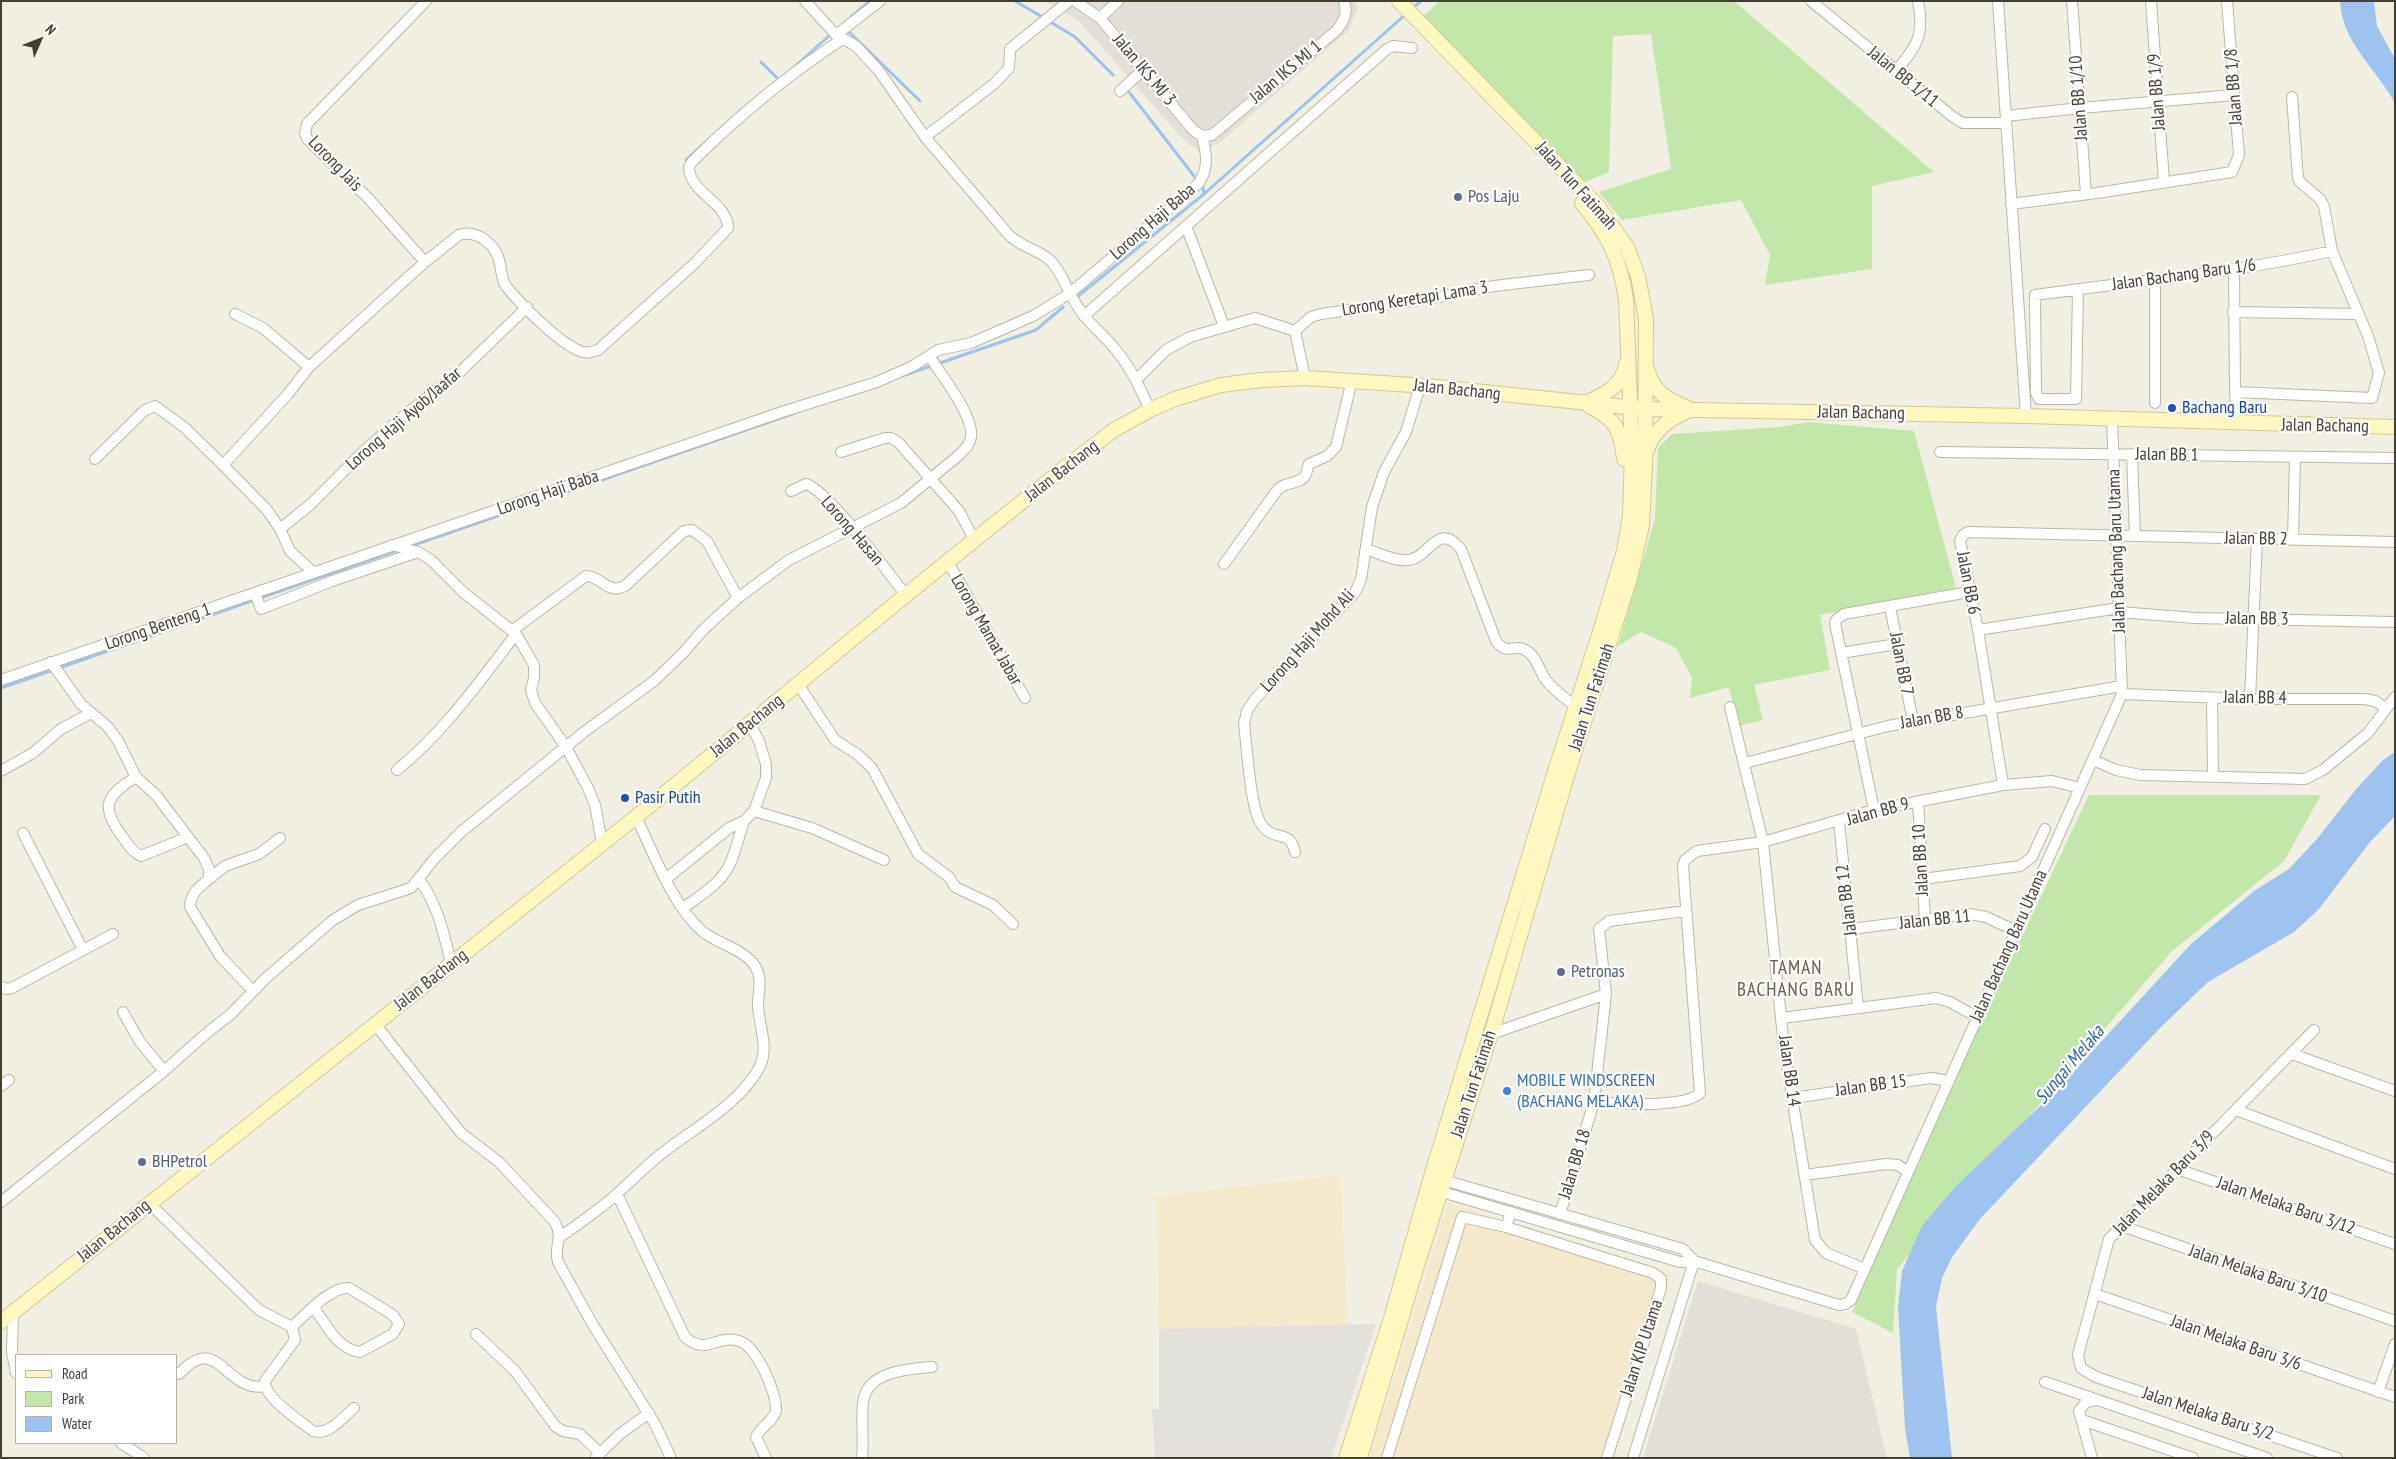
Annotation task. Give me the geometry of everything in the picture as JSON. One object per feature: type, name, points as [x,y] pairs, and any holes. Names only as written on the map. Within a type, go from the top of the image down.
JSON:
[{"type":"main road","name":"Jalan Tun Fatimah","points":[[1360,1458],[1436,1184],[1575,706],[1624,551],[1646,345],[1645,312],[1638,276],[1627,247],[1598,206],[1415,24],[1388,1]]},
{"type":"main road","name":"Jalan Tun Fatimah","points":[[1346,1458],[1436,1184],[1491,1034],[1566,779],[1637,555],[1642,526],[1644,466],[1638,409],[1628,352],[1628,319],[1623,276],[1614,249],[1601,227],[1579,199],[1415,24],[1400,1]]},
{"type":"main road","points":[[1646,345],[1648,370],[1655,388],[1672,402],[1693,409]]},
{"type":"main road","points":[[1584,403],[1615,387],[1625,369],[1628,352]]},
{"type":"main road","name":"Jalan Bachang","points":[[1,1322],[636,816],[906,595],[1107,436],[1150,410],[1221,385],[1261,380],[1305,378],[1420,386],[1638,409],[2112,418],[2238,424],[2395,427]]},
{"type":"main road","points":[[1584,403],[1600,411],[1617,428],[1622,438],[1624,471],[1631,497]]},
{"type":"main road","points":[[1644,466],[1647,450],[1657,431],[1676,416],[1693,409]]},
{"type":"street","name":"Lorong Jais","points":[[425,262],[367,197],[308,140],[305,134],[308,124],[426,1]]},
{"type":"street","points":[[805,1],[839,37],[856,46],[879,71],[925,137],[1019,244],[1049,260],[1064,279],[1069,294],[1084,316],[1116,350],[1136,380],[1150,410]]},
{"type":"street","points":[[223,465],[288,394],[308,367],[425,262],[459,235],[475,234],[492,246],[500,263],[506,285],[564,343],[580,352],[590,353],[598,350],[694,264],[728,228],[726,216],[692,179],[689,173],[692,162],[726,129],[880,1]]},
{"type":"street","points":[[925,137],[994,84],[1009,68],[1010,49],[1069,1]]},
{"type":"street","name":"Jalan IKS MJ 3","points":[[1075,1],[1100,18],[1193,130],[1207,135]]},
{"type":"street","points":[[1100,18],[1118,1]]},
{"type":"street","name":"Jalan IKS MJ 1","points":[[1207,135],[1336,30],[1345,20],[1346,7],[1344,1]]},
{"type":"street","name":"Jalan BB 1/11","points":[[1811,1],[1963,123],[2006,120],[2080,108],[2234,95]]},
{"type":"street","points":[[1896,71],[1918,43],[1921,31],[1918,1]]},
{"type":"street","points":[[1998,1],[2026,416]]},
{"type":"street","name":"Jalan BB 1/10","points":[[2072,1],[2086,194]]},
{"type":"street","name":"Jalan BB 1/9","points":[[2151,1],[2164,182]]},
{"type":"street","name":"Jalan BB 1/8","points":[[2164,182],[2232,172],[2239,155],[2227,1]]},
{"type":"street","points":[[1084,316],[1387,49],[1393,46],[1412,48]]},
{"type":"street","points":[[1120,90],[1144,69]]},
{"type":"street","points":[[2235,392],[2372,398],[2378,373],[2368,336],[2332,251],[2324,206],[2320,199],[2300,182],[2298,178],[2292,97]]},
{"type":"street","name":"Lorong Haji Baba","points":[[314,572],[484,516],[782,412],[877,382],[931,358],[938,350],[971,343],[1010,327],[1069,294],[1198,184],[1205,175],[1207,135]]},
{"type":"street","points":[[2011,204],[2164,182]]},
{"type":"street","points":[[1186,226],[1224,326]]},
{"type":"street","name":"Jalan Bachang Baru 1/6","points":[[2078,289],[2076,399],[2044,400],[2036,396],[2035,295],[2078,289],[2234,269],[2332,251]]},
{"type":"street","points":[[2234,269],[2235,392],[2238,424]]},
{"type":"street","name":"Lorong Keretapi Lama 3","points":[[1295,331],[1310,317],[1321,314],[1432,298],[1494,286],[1589,275]]},
{"type":"street","points":[[2155,279],[2155,403]]},
{"type":"street","name":"Lorong Haji Ayob/Jaafar","points":[[280,529],[310,504],[394,424],[461,371],[527,307]]},
{"type":"street","points":[[2234,312],[2358,314]]},
{"type":"street","points":[[235,314],[263,328],[308,367]]},
{"type":"street","points":[[1136,380],[1166,350],[1178,341],[1255,318],[1295,331],[1305,378]]},
{"type":"street","points":[[1,1202],[164,1071],[230,1015],[333,920],[358,905],[411,888],[435,858],[461,832],[566,747],[654,681],[704,629],[738,598],[789,560],[901,503],[967,448],[971,438],[971,428],[966,416],[931,358]]},
{"type":"street","points":[[1224,564],[1278,489],[1285,484],[1302,479],[1306,475],[1309,464],[1328,456],[1336,448],[1352,380]]},
{"type":"street","name":"Lorong Haji Mohd Ali","points":[[1295,852],[1290,840],[1285,836],[1271,835],[1266,832],[1256,815],[1244,724],[1247,711],[1255,699],[1356,591],[1361,579],[1375,498],[1384,472],[1406,432],[1420,386]]},
{"type":"street","points":[[95,459],[145,410],[155,406],[184,427],[267,510],[280,529],[290,551],[314,572]]},
{"type":"street","name":"Jalan Bachang Baru Utama","points":[[1694,1261],[1839,1305],[1851,1300],[2122,690],[2112,418]]},
{"type":"street","points":[[842,452],[885,438],[891,438],[899,443],[959,511],[975,541]]},
{"type":"street","name":"Jalan BB 1","points":[[1940,452],[2395,458]]},
{"type":"street","points":[[2132,454],[2134,536]]},
{"type":"street","points":[[2294,458],[2294,540]]},
{"type":"street","name":"Lorong Hasan","points":[[791,491],[800,485],[811,486],[852,527],[906,595]]},
{"type":"street","points":[[397,770],[438,733],[514,632],[581,578],[591,576],[611,589],[616,590],[625,586],[684,531],[692,530],[700,534],[707,542],[738,598]]},
{"type":"street","name":"Jalan BB 6","points":[[2003,785],[1978,630],[1960,541],[1963,535],[1968,532],[2117,535]]},
{"type":"street","name":"Jalan BB 2","points":[[2117,535],[2395,542]]},
{"type":"street","points":[[1366,549],[1399,560],[1410,561],[1441,539],[1448,538],[1456,542],[1461,549],[1496,641],[1501,648],[1506,650],[1522,648],[1529,652],[1550,686],[1575,706]]},
{"type":"street","points":[[2250,699],[2257,540]]},
{"type":"street","points":[[395,546],[416,552],[431,560],[463,592],[514,632],[534,666],[531,690],[535,703],[566,747],[592,796],[602,843]]},
{"type":"street","points":[[257,597],[261,609],[332,581],[416,552]]},
{"type":"street","name":"Lorong Mamat Jabar","points":[[948,562],[1025,698]]},
{"type":"street","name":"Lorong Benteng 1","points":[[1,680],[257,597],[314,572]]},
{"type":"street","points":[[1874,810],[1835,624],[1840,616],[1969,592]]},
{"type":"street","name":"Jalan BB 7","points":[[1890,608],[1913,721]]},
{"type":"street","name":"Jalan BB 3","points":[[1978,630],[2119,610],[2195,618],[2395,622]]},
{"type":"street","points":[[1841,652],[1897,644]]},
{"type":"street","points":[[53,664],[81,704],[108,727],[118,741],[136,777],[156,795],[204,858],[209,869],[209,879]]},
{"type":"street","points":[[798,684],[835,740],[857,754],[872,768],[918,854],[950,877],[955,888],[993,905],[1013,924]]},
{"type":"street","name":"Jalan BB 4","points":[[2122,690],[2212,698],[2365,699],[2375,701],[2386,708]]},
{"type":"street","name":"Jalan BB 8","points":[[1745,763],[1857,732],[1913,721],[1991,707],[2122,690]]},
{"type":"street","points":[[2092,760],[2116,770],[2140,775],[2305,779],[2323,770],[2368,733],[2395,697]]},
{"type":"street","points":[[2212,698],[2213,776]]},
{"type":"street","name":"Jalan BB 14","points":[[1730,706],[1763,842],[1782,1018],[1815,1240],[1820,1247],[1842,1260],[1864,1269]]},
{"type":"street","points":[[1,771],[33,753],[61,730],[91,713]]},
{"type":"street","points":[[666,879],[730,828],[744,821],[754,811],[766,778],[766,764],[759,741],[750,724]]},
{"type":"street","points":[[136,777],[111,795],[108,807],[108,814],[114,825],[130,847],[141,856],[188,837]]},
{"type":"street","name":"Jalan BB 9","points":[[1685,911],[1682,866],[1685,860],[1697,851],[1763,842],[1839,822],[1874,810],[2003,785],[2052,781],[2080,788]]},
{"type":"street","name":"Jalan BB 10","points":[[1918,801],[1925,920]]},
{"type":"street","points":[[754,811],[812,828],[884,860]]},
{"type":"street","points":[[560,1237],[617,1194],[666,1150],[730,1102],[752,1078],[760,1065],[764,1051],[758,1006],[760,976],[755,966],[747,958],[701,930],[683,908],[666,879],[636,816]]},
{"type":"street","points":[[683,908],[714,885],[724,874],[730,865],[744,821]]},
{"type":"street","name":"Jalan BB 12","points":[[1839,822],[1858,1007]]},
{"type":"street","points":[[1923,879],[2020,866],[2032,857],[2045,829]]},
{"type":"street","points":[[23,833],[83,950]]},
{"type":"street","points":[[253,992],[220,956],[190,907],[191,898],[196,889],[225,866],[254,857],[280,838]]},
{"type":"street","points":[[419,880],[427,890],[441,921],[451,964]]},
{"type":"street","points":[[1594,1102],[1657,1104],[1692,1099],[1700,1093],[1685,911]]},
{"type":"street","name":"Jalan BB 18","points":[[1560,1214],[1594,1102],[1606,994],[1598,936],[1599,929],[1609,921],[1685,911]]},
{"type":"street","name":"Jalan BB 11","points":[[1851,929],[1978,915],[2016,931]]},
{"type":"street","points":[[1,987],[6,990],[12,988],[113,934]]},
{"type":"street","points":[[1491,1034],[1606,994]]},
{"type":"street","points":[[1782,1018],[1936,998],[1950,1002],[1977,1017]]},
{"type":"street","points":[[123,1012],[140,1042],[164,1071]]},
{"type":"street","points":[[375,1024],[461,1133],[499,1162],[554,1221],[559,1229],[560,1237],[555,1254],[558,1262],[593,1325],[662,1436],[671,1458]]},
{"type":"street","name":"Jalan Melaka Baru 3/9","points":[[2081,1368],[2078,1355],[2095,1294],[2105,1248],[2109,1240],[2314,1030]]},
{"type":"street","points":[[2292,1054],[2395,1091]]},
{"type":"street","name":"Jalan BB 15","points":[[1793,1098],[1931,1078],[1949,1081]]},
{"type":"street","points":[[2236,1110],[2395,1169]]},
{"type":"street","points":[[1805,1175],[1886,1164],[1898,1165],[1908,1172]]},
{"type":"street","name":"Jalan Melaka Baru 3/12","points":[[2177,1170],[2395,1244]]},
{"type":"street","points":[[1436,1184],[1511,1212],[1680,1262],[1694,1261]]},
{"type":"street","points":[[1436,1184],[1560,1214],[1683,1249],[1694,1261]]},
{"type":"street","points":[[617,1194],[685,1336],[692,1343],[702,1346],[733,1339],[742,1341],[767,1375],[773,1391],[775,1416],[759,1430],[756,1437],[766,1458]]},
{"type":"street","points":[[149,1203],[259,1310],[292,1327],[295,1340],[272,1369],[265,1386],[273,1399],[313,1431],[319,1433],[327,1431],[354,1408]]},
{"type":"street","points":[[1506,1228],[1511,1212]]},
{"type":"street","name":"Jalan KIP Utama","points":[[1387,1458],[1462,1217],[1506,1228],[1654,1273],[1661,1279],[1661,1288],[1607,1458]]},
{"type":"street","name":"Jalan Melaka Baru 3/10","points":[[2122,1226],[2395,1321]]},
{"type":"street","points":[[1632,1458],[1694,1261]]},
{"type":"street","points":[[292,1327],[314,1308],[336,1290],[349,1288],[393,1315],[399,1324],[393,1334],[360,1352],[354,1351],[333,1334],[314,1308]]},
{"type":"street","name":"Jalan Melaka Baru 3/6","points":[[2095,1294],[2395,1397]]},
{"type":"street","points":[[14,1312],[12,1352],[15,1368]]},
{"type":"street","points":[[476,1334],[514,1371],[556,1427],[563,1431],[580,1434],[597,1455],[620,1434],[649,1414]]},
{"type":"street","points":[[2378,1392],[2395,1344]]},
{"type":"street","points":[[179,1374],[194,1360],[207,1358],[220,1365],[247,1386],[254,1388],[265,1386]]},
{"type":"street","points":[[862,1458],[863,1401],[868,1389],[878,1379],[891,1373],[906,1369],[932,1367]]},
{"type":"street","name":"Jalan Melaka Baru 3/2","points":[[2081,1368],[2096,1377],[2337,1458]]},
{"type":"street","points":[[2045,1382],[2267,1458]]},
{"type":"street","points":[[2092,1458],[2079,1411],[2081,1406],[2090,1400],[2097,1400]]},
{"type":"street","points":[[2082,1420],[2193,1458]]},
{"type":"street","points":[[123,1444],[144,1458]]},
{"type":"shaded area","points":[[1044,1],[1354,1],[1358,8],[1349,30],[1219,143],[1199,152],[1182,138],[1078,20]]},
{"type":"shaded area","points":[[1340,1175],[1348,1325],[1159,1329],[1156,1196]]},
{"type":"shaded area","points":[[1448,1203],[1671,1272],[1614,1458],[1370,1458]]},
{"type":"shaded area","points":[[1698,1281],[1856,1329],[1887,1458],[1643,1458]]},
{"type":"shaded area","points":[[1376,1324],[1331,1458],[1155,1458],[1152,1409],[1159,1409],[1159,1329]]},
{"type":"green space","points":[[1440,1],[1734,1],[1934,172],[1872,186],[1872,269],[1765,285],[1770,255],[1741,200],[1622,220],[1599,192],[1671,169],[1651,34],[1613,36],[1609,172],[1585,182],[1423,16]]},
{"type":"green space","points":[[1808,422],[1914,431],[1956,588],[1820,615],[1830,670],[1754,685],[1763,720],[1738,726],[1729,687],[1690,698],[1692,678],[1676,648],[1641,632],[1618,646],[1655,519],[1658,448],[1672,434],[1781,427]]},
{"type":"green space","points":[[2089,795],[2321,795],[2284,861],[2172,951],[1897,1269],[1893,1333],[1852,1312],[1916,1161]]},
{"type":"water","points":[[2340,1],[2374,1],[2377,26],[2395,59],[2395,103],[2353,43],[2342,16]]},
{"type":"water","points":[[2395,752],[2395,816],[2370,842],[2319,909],[2294,932],[2208,982],[2160,1028],[1980,1219],[1952,1257],[1942,1278],[1936,1307],[1952,1458],[1910,1458],[1905,1429],[1898,1307],[1902,1271],[1922,1226],[1957,1185],[2055,1092],[2191,944],[2254,891],[2289,869],[2317,839],[2357,788],[2383,760]]},
{"type":"waterway","points":[[851,17],[870,1]]},
{"type":"waterway","points":[[1015,1],[1044,18]]},
{"type":"waterway","points":[[1413,8],[1421,1]]},
{"type":"waterway","points":[[1077,297],[1204,194],[1406,14]]},
{"type":"waterway","points":[[1049,21],[1075,37],[1113,75]]},
{"type":"waterway","points":[[846,29],[920,101]]},
{"type":"waterway","points":[[791,70],[831,34]]},
{"type":"waterway","points":[[761,62],[779,80]]},
{"type":"waterway","points":[[1129,92],[1194,176]]},
{"type":"waterway","points":[[686,160],[741,110]]},
{"type":"waterway","points":[[1203,188],[1204,194]]},
{"type":"waterway","points":[[902,376],[1036,330],[1063,307]]},
{"type":"waterway","points":[[411,546],[795,413]]},
{"type":"waterway","points":[[59,668],[398,550]]},
{"type":"waterway","points":[[1,688],[53,670]]},
{"type":"place","name":"Pos Laju","points":[[1458,197]]},
{"type":"place","name":"Bachang Baru","points":[[2172,408]]},
{"type":"place","name":"Pasir Putih","points":[[625,798]]},
{"type":"place","name":"Petronas","points":[[1561,972]]},
{"type":"place","name":"MOBILE WINDSCREEN (BACHANG MELAKA)","points":[[1507,1091]]},
{"type":"place","name":"BHPetrol","points":[[142,1162]]},
{"type":"district","name":"TAMAN BACHANG BARU","points":[[1796,980]]},
{"type":"water label","name":"Sungai Melaka","points":[[2070,1065]]}]
